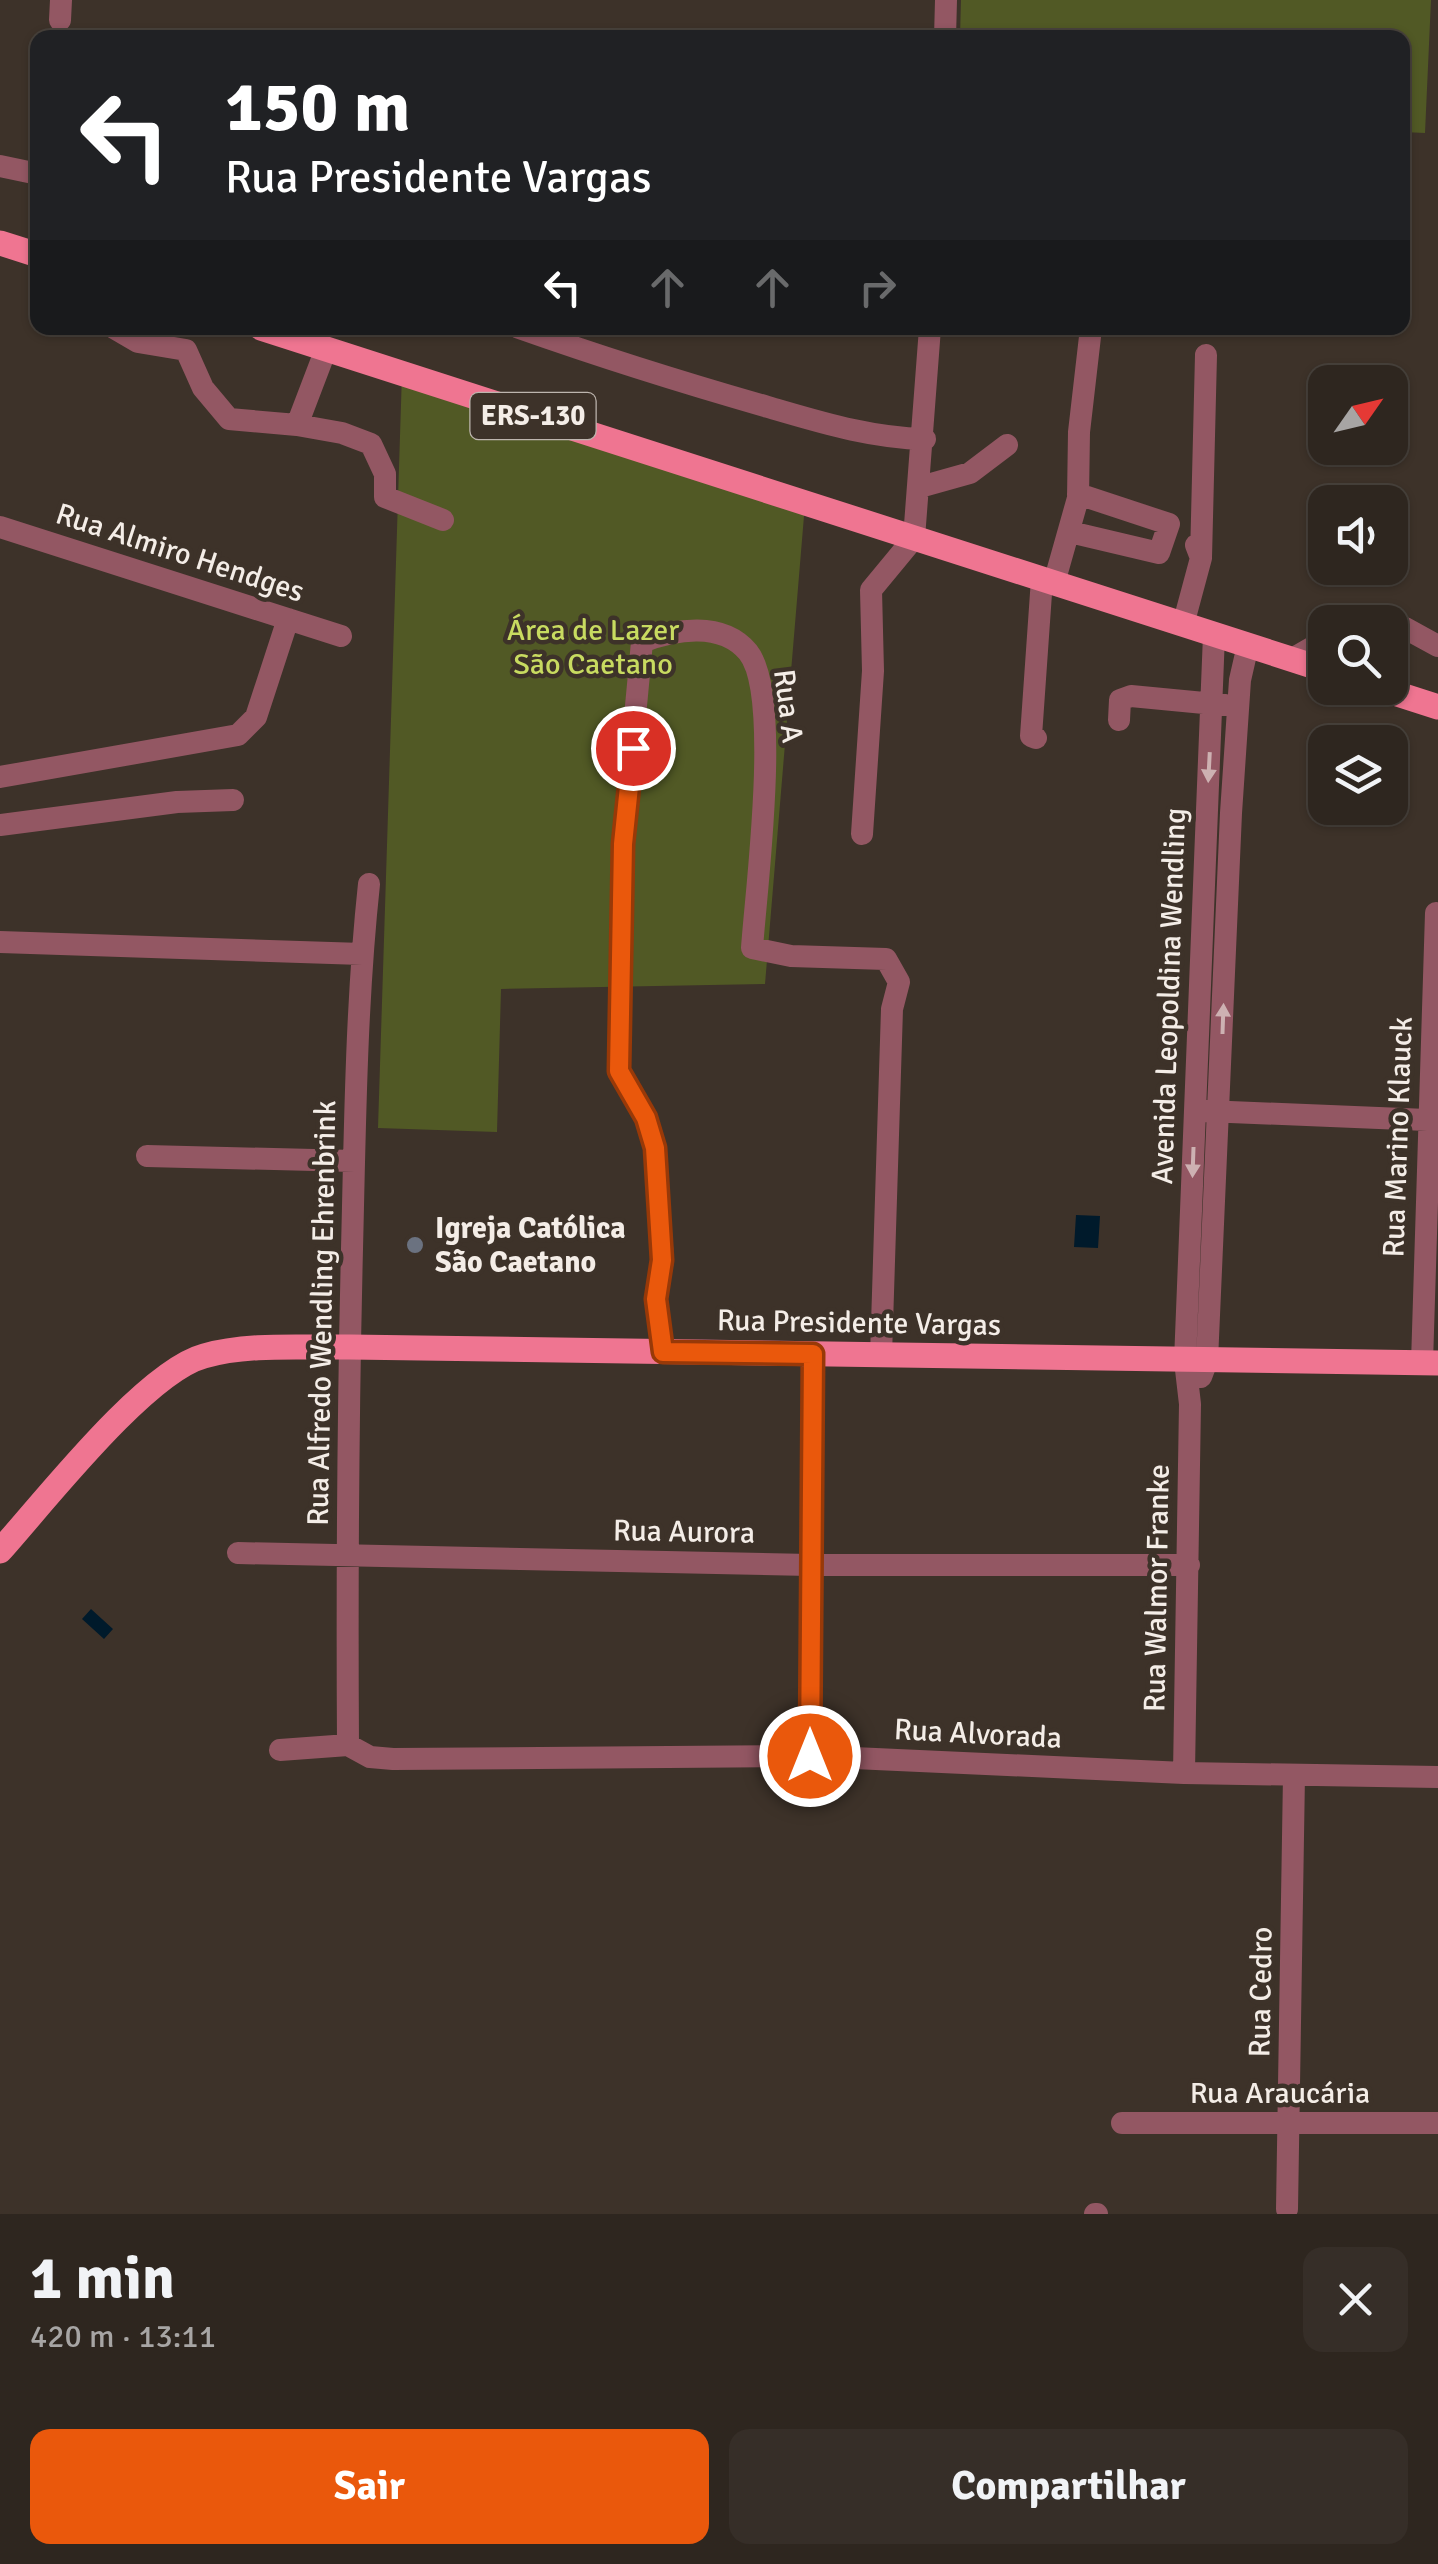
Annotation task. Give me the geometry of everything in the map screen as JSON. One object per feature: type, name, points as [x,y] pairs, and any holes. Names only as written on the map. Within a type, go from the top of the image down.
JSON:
[{"type":"main road","points":[[0,244],[30,253]]},
{"type":"main road","name":"ERS-130","points":[[283,335],[1308,664]]},
{"type":"main road","points":[[1408,697],[1438,707]]},
{"type":"main road","name":"Rua Presidente Vargas","points":[[0,1551],[138,1401],[170,1374],[202,1356],[350,1347],[1430,1363]]},
{"type":"street","points":[[945,30],[946,0]]},
{"type":"street","points":[[0,166],[30,172]]},
{"type":"street","points":[[126,335],[138,342],[186,350],[203,388],[228,419],[342,432],[372,444],[386,474],[386,497],[442,520]]},
{"type":"street","points":[[539,335],[642,372],[846,429],[888,438],[925,439]]},
{"type":"street","points":[[862,834],[873,671],[871,590],[914,538],[925,439],[930,335]]},
{"type":"street","points":[[1036,738],[1030,736],[1048,581],[1070,532],[1078,494],[1079,432],[1090,335]]},
{"type":"street","points":[[297,425],[326,348]]},
{"type":"street","points":[[1183,624],[1201,558],[1206,355]]},
{"type":"street","points":[[920,488],[970,473],[1007,445]]},
{"type":"street","points":[[1078,494],[1191,529],[1201,558]]},
{"type":"street","points":[[1070,532],[1159,553],[1170,524]]},
{"type":"street","name":"Rua Almiro Hendges","points":[[0,526],[341,636]]},
{"type":"street","points":[[0,776],[238,734],[256,717],[288,619]]},
{"type":"street","name":"Rua A","points":[[663,1352],[656,1299],[662,1260],[655,1148],[646,1118],[619,1071],[623,844],[642,642],[669,632],[691,630],[732,636],[751,655],[761,686],[765,772],[752,948],[791,956],[886,959],[899,982],[892,1009],[881,1356]]},
{"type":"street","points":[[1408,630],[1438,646]]},
{"type":"street","name":"Avenida Leopoldina Wendling","points":[[1196,1361],[1206,1111],[1214,635]]},
{"type":"street","name":"Avenida Leopoldina Wendling","points":[[1206,1111],[1238,706],[1248,645]]},
{"type":"street","points":[[1292,659],[1308,650]]},
{"type":"street","points":[[1119,720],[1120,700],[1130,696],[1238,706]]},
{"type":"street","points":[[0,826],[177,802],[233,800]]},
{"type":"street","name":"Rua Alfredo Wendling Ehrenbrink","points":[[348,1745],[346,1556],[354,1161],[362,954],[370,884]]},
{"type":"street","name":"Rua Marino Klauck","points":[[1430,1363],[1428,1120],[1436,912]]},
{"type":"street","points":[[0,942],[362,954]]},
{"type":"street","points":[[1206,1111],[1428,1120]]},
{"type":"street","points":[[148,1156],[354,1161]]},
{"type":"street","points":[[810,1756],[813,1354]]},
{"type":"street","name":"Rua Walmor Franke","points":[[1184,1773],[1190,1404],[1196,1361]]},
{"type":"street","name":"Rua Aurora","points":[[238,1553],[810,1565],[1188,1565]]},
{"type":"street","name":"Rua Alvorada","points":[[280,1750],[348,1745],[370,1758],[392,1759],[810,1756],[1184,1773],[1438,1777]]},
{"type":"street","name":"Rua Cedro","points":[[1287,2209],[1294,1775]]},
{"type":"street","name":"Rua Araucária","points":[[1122,2122],[1438,2123]]},
{"type":"green space","points":[[961,0],[1431,0],[1425,133],[1410,132],[1410,30],[960,30]]},
{"type":"green space","name":"Área de Lazer São Caetano","points":[[402,373],[805,504],[765,984],[501,989],[497,1132],[378,1128]]},
{"type":"water","points":[[1076,1215],[1100,1216],[1098,1248],[1074,1247]]},
{"type":"water","points":[[91,1609],[113,1629],[104,1639],[82,1619]]},
{"type":"place","name":"Igreja Católica São Caetano","points":[[415,1245]]},
{"type":"route","points":[[633,748],[623,844],[619,1071],[646,1118],[655,1148],[662,1260],[656,1299],[663,1352],[813,1354],[810,1756]]}]
